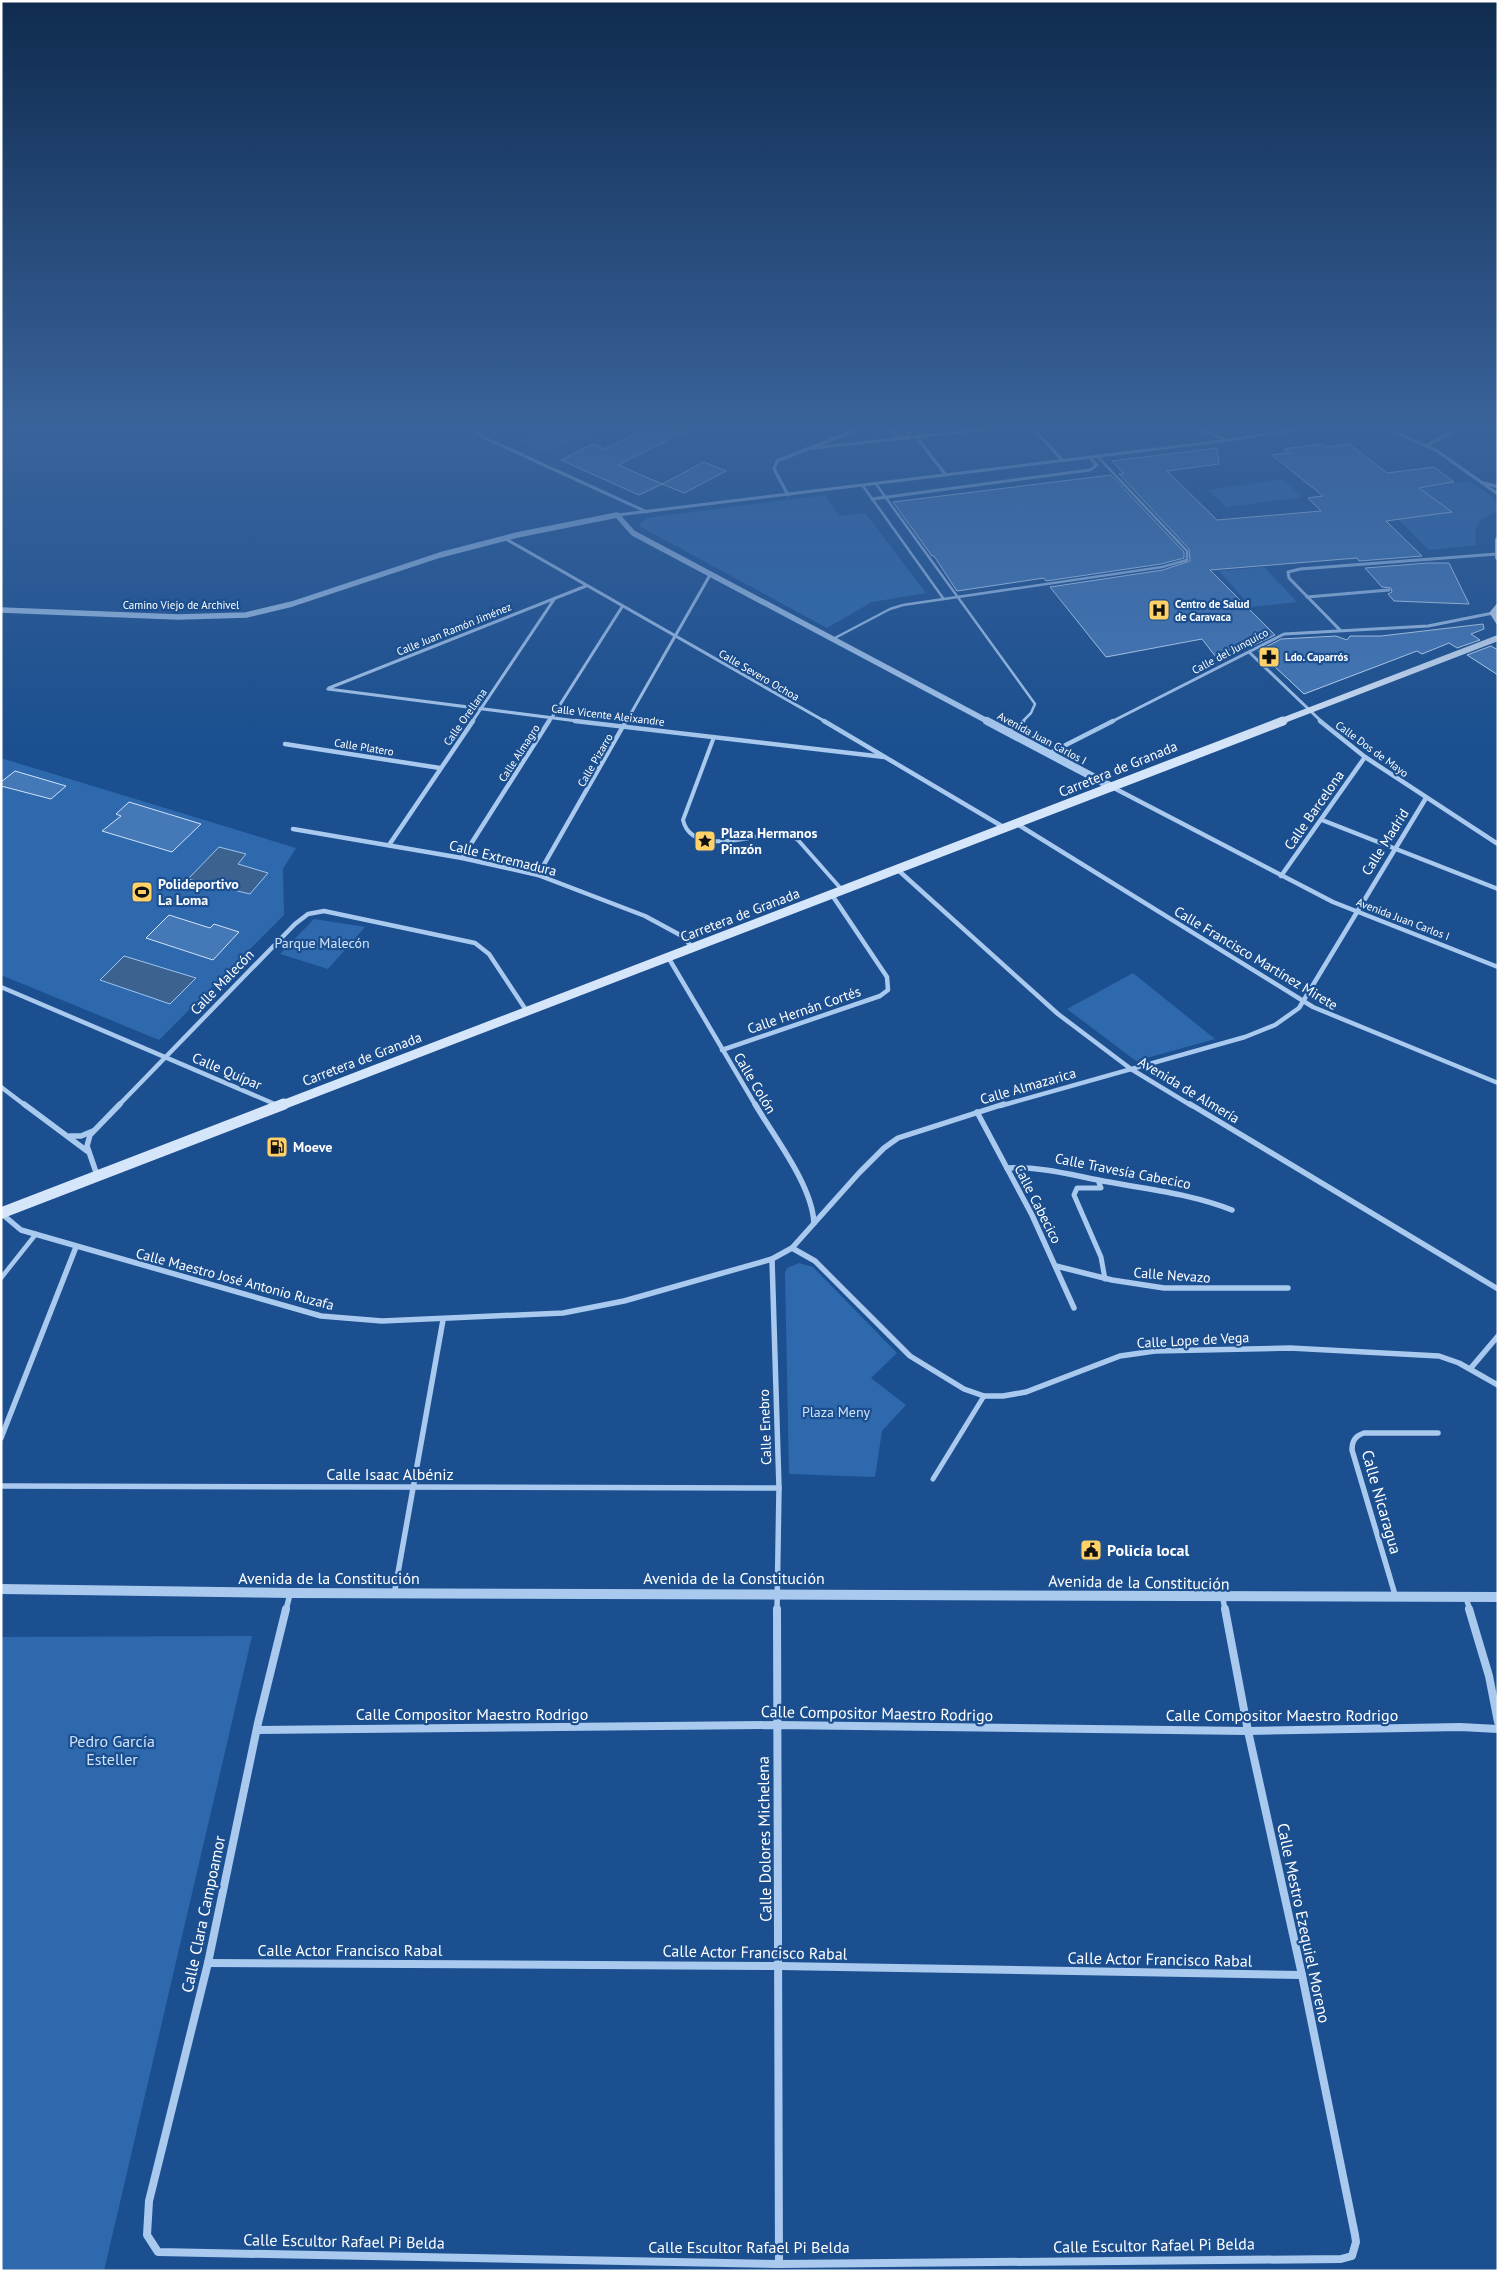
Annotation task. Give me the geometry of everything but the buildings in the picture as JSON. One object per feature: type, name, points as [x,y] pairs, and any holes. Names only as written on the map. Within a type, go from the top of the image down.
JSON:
[{"type":"main road","points":[[1498,540],[1498,556]]},
{"type":"main road","points":[[1496,610],[1498,621]]},
{"type":"main road","name":"Carretera de Granada","points":[[1488,640],[1498,629]]},
{"type":"main road","name":"Carretera de Granada","points":[[1,1213],[526,1010],[898,870],[1488,640],[1498,638]]},
{"type":"street","name":"Camino Viejo de Archivel","points":[[1,610],[178,617],[246,615],[292,604],[412,563],[519,535]]},
{"type":"street","name":"Avenida Juan Carlos I","points":[[637,535],[1282,876],[1355,912],[1498,967]]},
{"type":"street","name":"Calle Severo Ochoa","points":[[504,538],[887,757],[1006,828]]},
{"type":"street","points":[[1340,630],[1289,578],[1288,572],[1300,569],[1498,556]]},
{"type":"street","name":"Calle Pizarro","points":[[538,876],[710,575]]},
{"type":"street","name":"Calle Juan Ramón Jiménez","points":[[328,688],[586,586]]},
{"type":"street","points":[[1307,597],[1389,590]]},
{"type":"street","name":"Calle Orellana","points":[[389,845],[555,598]]},
{"type":"street","name":"Calle Almagro","points":[[462,858],[622,607]]},
{"type":"street","name":"Calle del Junquico","points":[[1050,753],[1284,634],[1428,626],[1496,610]]},
{"type":"street","name":"Calle Dos de Mayo","points":[[1249,652],[1307,710],[1365,757],[1498,844]]},
{"type":"street","name":"Calle Vicente Aleixandre","points":[[328,688],[624,727],[887,757]]},
{"type":"street","points":[[714,737],[682,820],[686,830],[699,838],[728,843],[786,832],[798,840],[843,891]]},
{"type":"street","name":"Calle Platero","points":[[285,744],[440,768]]},
{"type":"street","name":"Calle Barcelona","points":[[1282,876],[1365,757]]},
{"type":"street","name":"Calle Madrid","points":[[1303,1001],[1355,912],[1426,798]]},
{"type":"street","points":[[1322,820],[1498,888]]},
{"type":"street","name":"Calle Francisco Martínez Mirete","points":[[1017,824],[1303,1001],[1337,1019],[1498,1084]]},
{"type":"street","name":"Calle Extremadura","points":[[293,829],[462,858],[538,876],[645,916],[682,936],[693,948]]},
{"type":"street","name":"Avenida de Almería","points":[[898,870],[1058,1014],[1131,1069],[1498,1289]]},
{"type":"street","name":"Calle Hernán Cortés","points":[[722,1050],[885,994],[889,987],[887,977],[832,895]]},
{"type":"street","name":"Calle Malecón","points":[[88,1152],[87,1141],[94,1131],[295,924],[308,914],[316,912],[347,915],[475,943],[489,954],[526,1010]]},
{"type":"street","name":"Calle Colón","points":[[668,957],[805,1188],[813,1206],[814,1223]]},
{"type":"street","name":"Calle Quípar","points":[[1,987],[280,1106]]},
{"type":"street","name":"Calle Almazarica","points":[[792,1248],[858,1173],[884,1148],[898,1138],[977,1112],[1131,1069],[1281,1023],[1290,1017],[1303,1001]]},
{"type":"street","points":[[1,1087],[88,1152],[97,1176]]},
{"type":"street","name":"Calle Cabecico","points":[[977,1112],[1032,1215],[1074,1308]]},
{"type":"street","points":[[67,1135],[81,1136],[94,1131]]},
{"type":"street","name":"Calle Travesía Cabecico","points":[[1007,1168],[1044,1167],[1098,1180],[1191,1195],[1232,1210]]},
{"type":"street","points":[[1098,1180],[1101,1188],[1078,1188],[1074,1191],[1074,1196],[1101,1257],[1105,1279]]},
{"type":"street","name":"Calle Maestro José Antonio Ruzafa","points":[[1,1213],[21,1230],[76,1247],[321,1316],[351,1320],[443,1320],[526,1316],[587,1310],[772,1259],[792,1248]]},
{"type":"street","points":[[1,1438],[76,1247]]},
{"type":"street","name":"Calle Lope de Vega","points":[[792,1248],[815,1262],[826,1272],[910,1356],[964,1389],[984,1396],[1003,1396],[1026,1392],[1120,1356],[1155,1352],[1290,1348],[1439,1356],[1470,1369],[1498,1385]]},
{"type":"street","name":"Calle Enebro","points":[[772,1259],[779,1488],[778,1594]]},
{"type":"street","name":"Calle Nevazo","points":[[1056,1266],[1105,1279],[1146,1286],[1205,1290],[1288,1288]]},
{"type":"street","points":[[394,1595],[443,1320]]},
{"type":"street","points":[[1470,1369],[1498,1336]]},
{"type":"street","points":[[933,1480],[984,1396]]},
{"type":"street","name":"Calle Nicaragua","points":[[1396,1598],[1352,1450],[1352,1441],[1356,1435],[1364,1433],[1438,1433]]},
{"type":"street","name":"Calle Isaac Albéniz","points":[[1,1486],[779,1488]]},
{"type":"street","name":"Avenida de la Constitución","points":[[1,1589],[394,1595],[778,1594],[1223,1599],[1466,1598]]},
{"type":"street","name":"Calle Clara Campoamor","points":[[147,2241],[146,2224],[149,2201],[208,1963],[257,1730],[290,1594]]},
{"type":"street","name":"Calle Dolores Michelena","points":[[778,1594],[776,1725],[779,1966],[779,2264]]},
{"type":"street","points":[[1498,1598],[1466,1598],[1489,1676],[1498,1722]]},
{"type":"street","name":"Calle Mestro Ezequiel Moreno","points":[[1223,1599],[1248,1731],[1302,1975],[1356,2242],[1354,2253]]},
{"type":"street","name":"Calle Compositor Maestro Rodrigo","points":[[257,1730],[776,1725],[1248,1731],[1460,1727],[1498,1729]]},
{"type":"street","name":"Calle Actor Francisco Rabal","points":[[208,1963],[779,1966],[1302,1975]]},
{"type":"street","name":"Calle Escultor Rafael Pi Belda","points":[[147,2241],[158,2252],[174,2253],[779,2264],[1341,2259],[1354,2253]]},
{"type":"lane","points":[[898,535],[943,598]]},
{"type":"lane","points":[[913,535],[1035,704],[1033,712],[1026,720],[1008,731]]},
{"type":"lane","points":[[832,639],[890,608],[943,598],[1174,565],[1183,562],[1189,556],[1173,535]]},
{"type":"lane","points":[[1,1278],[36,1234]]},
{"type":"green space","points":[[656,535],[882,535],[926,593],[872,602],[827,628]]},
{"type":"green space","points":[[1414,535],[1475,535],[1476,545],[1429,550]]},
{"type":"green space","points":[[1264,567],[1297,602],[1251,607],[1219,571]]},
{"type":"green space","name":"Polideportivo La Loma","points":[[1,758],[296,848],[283,869],[284,915],[159,1040],[1,975]]},
{"type":"green space","name":"Parque Malecón","points":[[314,919],[365,927],[328,969],[280,954]]},
{"type":"green space","points":[[1133,973],[1215,1039],[1136,1061],[1067,1009]]},
{"type":"green space","name":"Plaza Meny","points":[[799,1263],[813,1267],[897,1353],[871,1378],[906,1405],[882,1431],[875,1477],[789,1474],[785,1273],[787,1268]]},
{"type":"green space","name":"Pedro García Esteller","points":[[252,1636],[104,2271],[1,2271],[1,1637]]},
{"type":"shaded area","points":[[219,847],[246,854],[238,864],[268,873],[250,894],[188,879]]},
{"type":"shaded area","points":[[124,956],[196,978],[170,1004],[100,980]]},
{"type":"place","name":"Centro de Salud de Caravaca","points":[[1159,610]]},
{"type":"place","name":"Ldo. Caparrós","points":[[1269,657]]},
{"type":"place","name":"Plaza Hermanos Pinzón","points":[[705,841]]},
{"type":"place","name":"Polideportivo La Loma","points":[[142,892]]},
{"type":"place","name":"Moeve","points":[[277,1147]]},
{"type":"place","name":"Policía local","points":[[1091,1550]]}]
